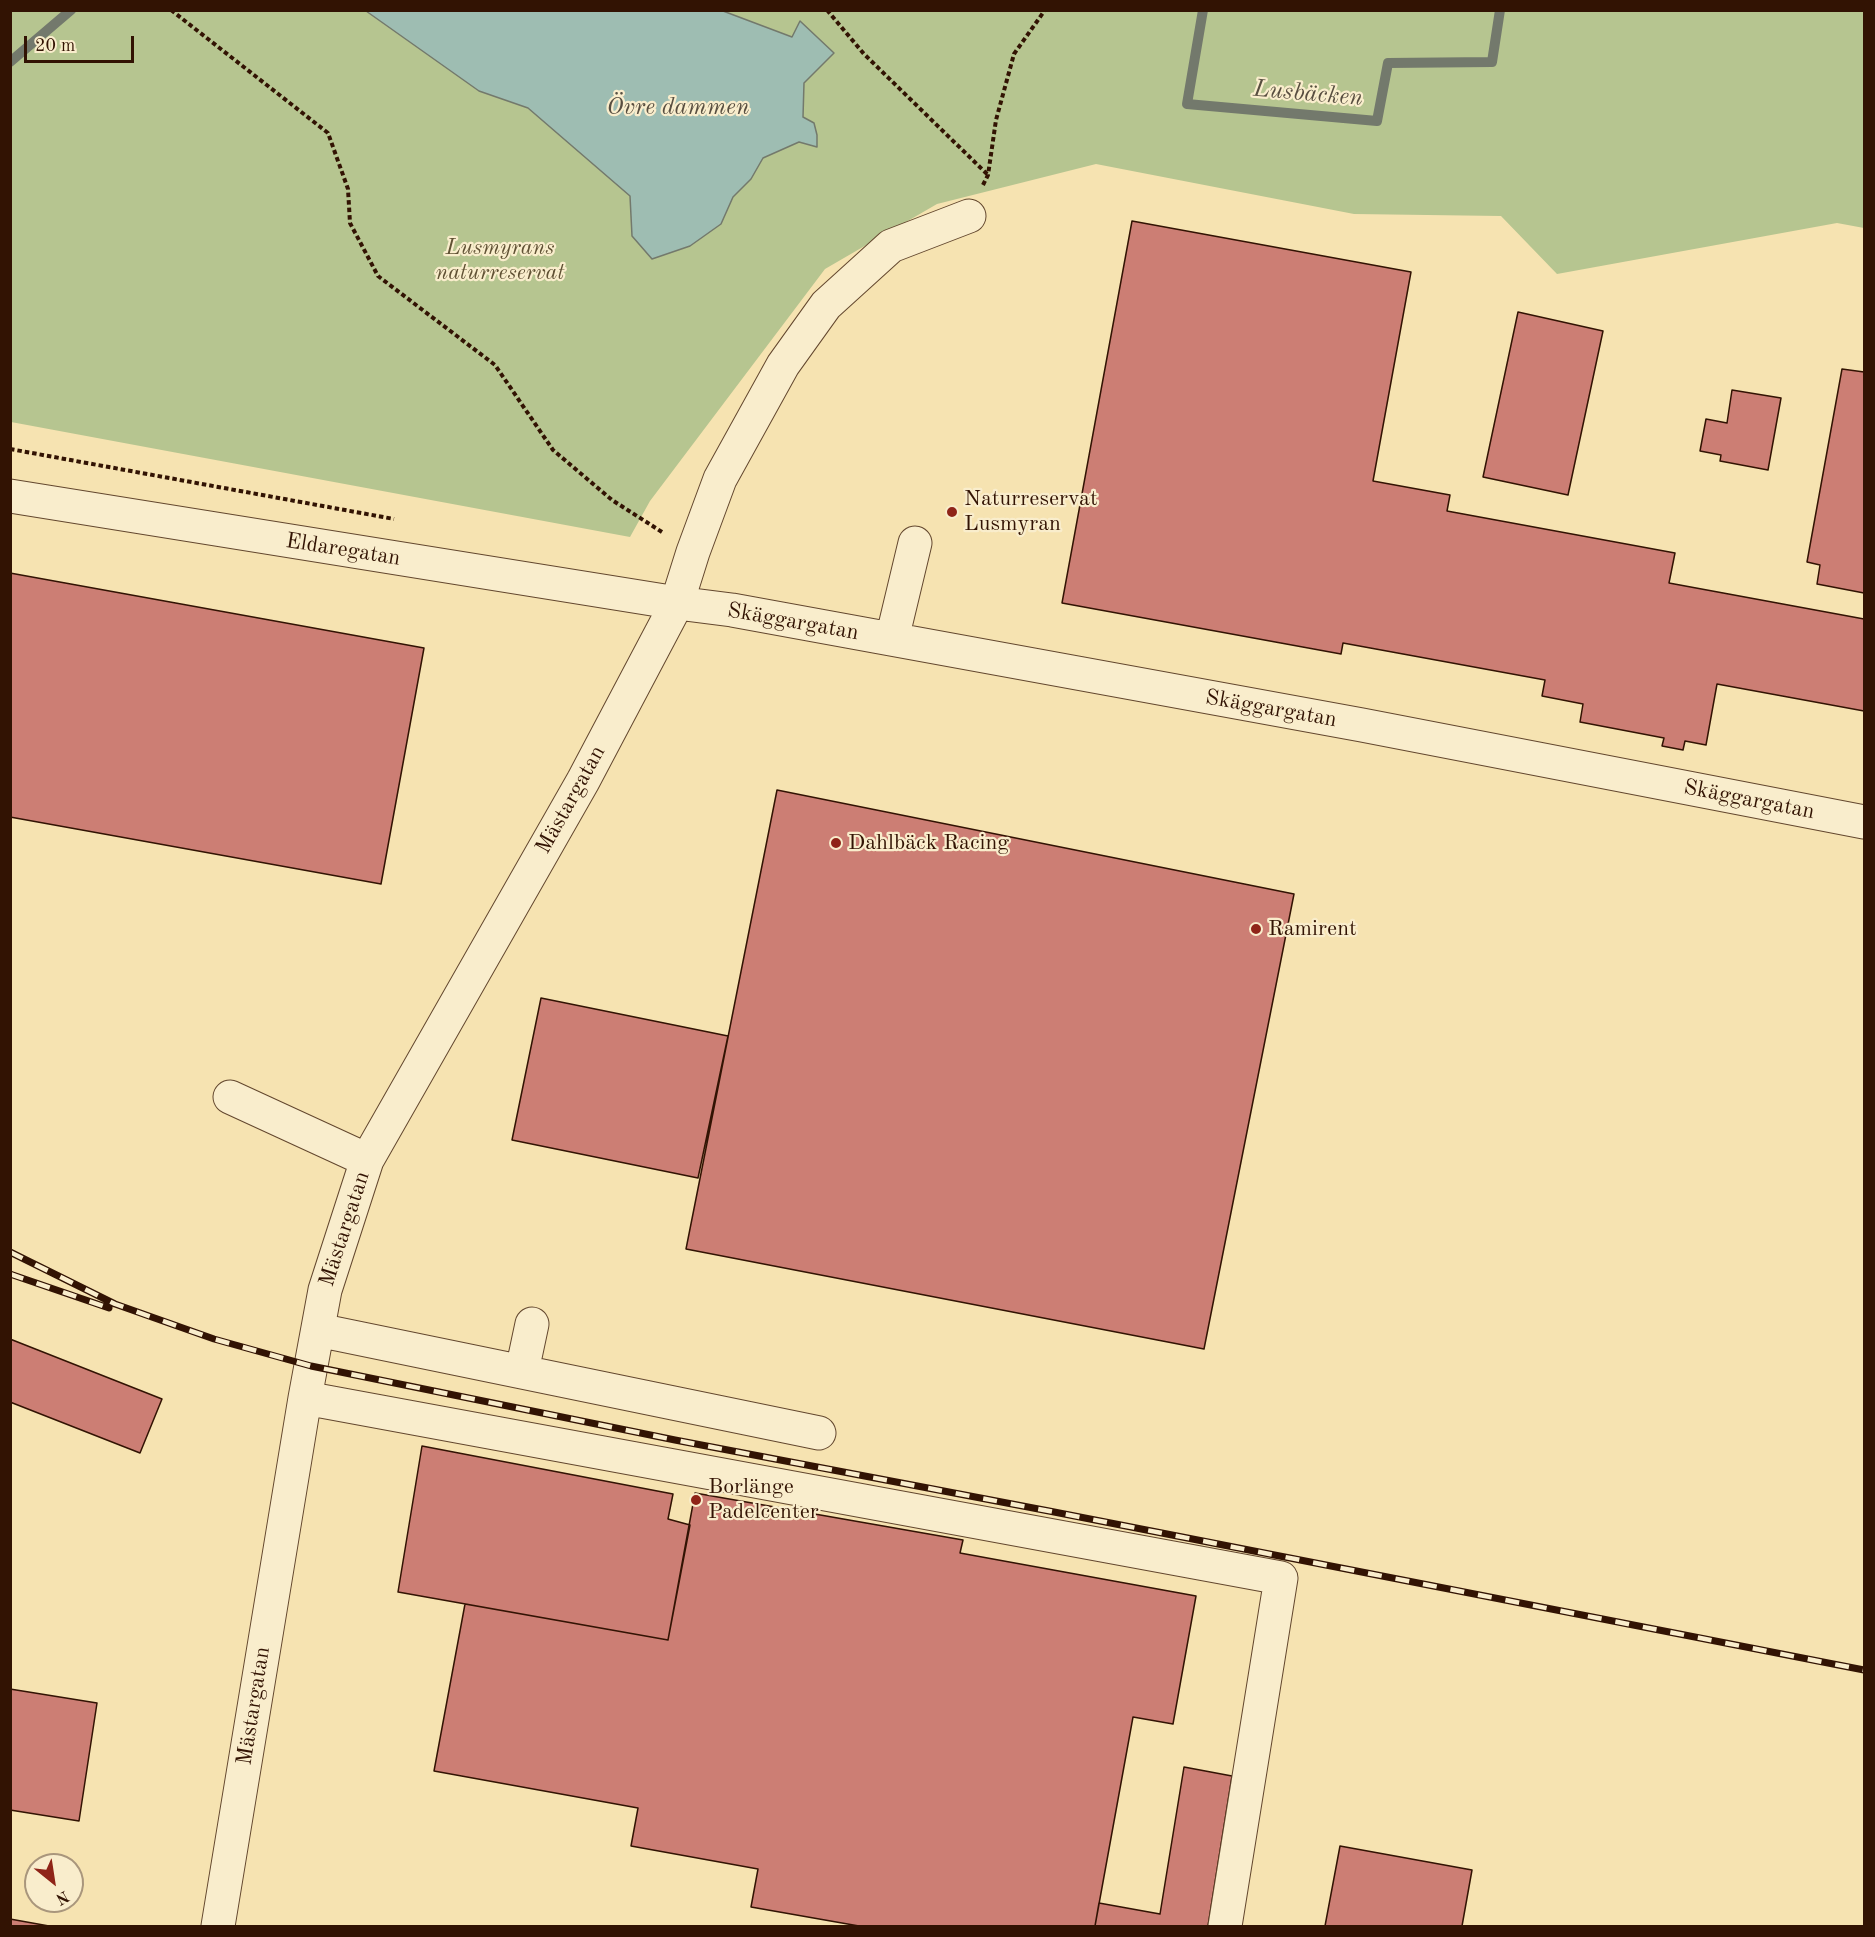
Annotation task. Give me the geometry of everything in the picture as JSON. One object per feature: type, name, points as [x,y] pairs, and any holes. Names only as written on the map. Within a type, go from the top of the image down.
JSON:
[{"type":"street","name":"Mästargatan","points":[[218,1926],[305,1398],[325,1290],[368,1160],[583,781],[676,603],[720,479],[783,365],[826,305],[891,246],[969,216]]},
{"type":"street","name":"Eldaregatan","points":[[10,496],[676,603]]},
{"type":"street","points":[[892,639],[915,543]]},
{"type":"street","name":"Skäggargatan","points":[[676,603],[732,610],[1362,725],[1864,822]]},
{"type":"street","points":[[230,1097],[368,1160]]},
{"type":"street","points":[[522,1371],[532,1324]]},
{"type":"street","points":[[318,1330],[819,1433]]},
{"type":"street","points":[[305,1398],[1281,1578],[1225,1926]]},
{"type":"path","points":[[171,10],[328,134],[348,189],[350,223],[378,276],[495,364],[553,450],[612,500],[693,552]]},
{"type":"path","points":[[827,10],[864,54],[988,175],[996,120],[1014,54],[1044,10]]},
{"type":"path","points":[[10,449],[394,519]]},
{"type":"green space","name":"Lusmyrans naturreservat","points":[[10,11],[1864,11],[1864,228],[1837,223],[1557,274],[1501,216],[1354,214],[1096,164],[937,204],[825,269],[650,501],[630,537],[11,422]]},
{"type":"water","name":"Övre dammen","points":[[366,11],[723,11],[792,37],[800,21],[834,53],[804,83],[803,117],[814,123],[817,147],[799,142],[763,158],[751,179],[733,197],[721,224],[690,246],[652,259],[632,236],[630,196],[528,108],[479,91]]},
{"type":"building","points":[[1132,221],[1411,272],[1373,481],[1450,495],[1447,511],[1675,553],[1669,583],[1864,619],[1864,711],[1717,684],[1706,745],[1685,741],[1683,750],[1662,746],[1664,738],[1580,722],[1583,704],[1542,696],[1545,680],[1343,643],[1341,654],[1062,603]]},
{"type":"building","points":[[1518,312],[1603,331],[1568,495],[1483,477]]},
{"type":"building","points":[[1842,369],[1864,372],[1864,593],[1817,584],[1820,565],[1807,562]]},
{"type":"building","points":[[1732,390],[1781,398],[1768,470],[1720,461],[1721,455],[1700,451],[1706,419],[1727,423]]},
{"type":"building","points":[[10,573],[424,648],[381,884],[10,817]]},
{"type":"building","points":[[777,790],[1294,894],[1204,1349],[686,1249]]},
{"type":"building","points":[[541,998],[728,1036],[698,1178],[512,1140]]},
{"type":"building","points":[[10,1339],[162,1399],[140,1453],[10,1402]]},
{"type":"building","points":[[422,1446],[673,1494],[668,1519],[690,1525],[668,1640],[398,1592]]},
{"type":"building","points":[[695,1493],[963,1540],[960,1553],[1196,1596],[1173,1724],[1133,1717],[1095,1926],[859,1926],[751,1907],[758,1869],[631,1846],[638,1808],[434,1771],[465,1604],[668,1640]]},
{"type":"building","points":[[10,1689],[97,1703],[79,1821],[10,1810]]},
{"type":"building","points":[[1184,1767],[1232,1776],[1208,1926],[1095,1926],[1099,1903],[1160,1914]]},
{"type":"building","points":[[1340,1846],[1472,1870],[1462,1926],[1325,1926]]},
{"type":"building","points":[[10,1919],[49,1926],[10,1926]]},
{"type":"waterway","points":[[10,62],[71,10]]},
{"type":"waterway","name":"Lusbäcken","points":[[1203,10],[1187,104],[1377,121],[1388,63],[1492,62],[1500,10]]},
{"type":"railway","points":[[10,1252],[115,1304],[214,1339],[311,1366],[675,1440],[1864,1670]]},
{"type":"railway","points":[[10,1274],[109,1308]]},
{"type":"place","name":"Naturreservat Lusmyran","points":[[952,512]]},
{"type":"place","name":"Dahlbäck Racing","points":[[836,843]]},
{"type":"place","name":"Ramirent","points":[[1256,929]]},
{"type":"place","name":"Borlänge Padelcenter","points":[[696,1500]]}]
